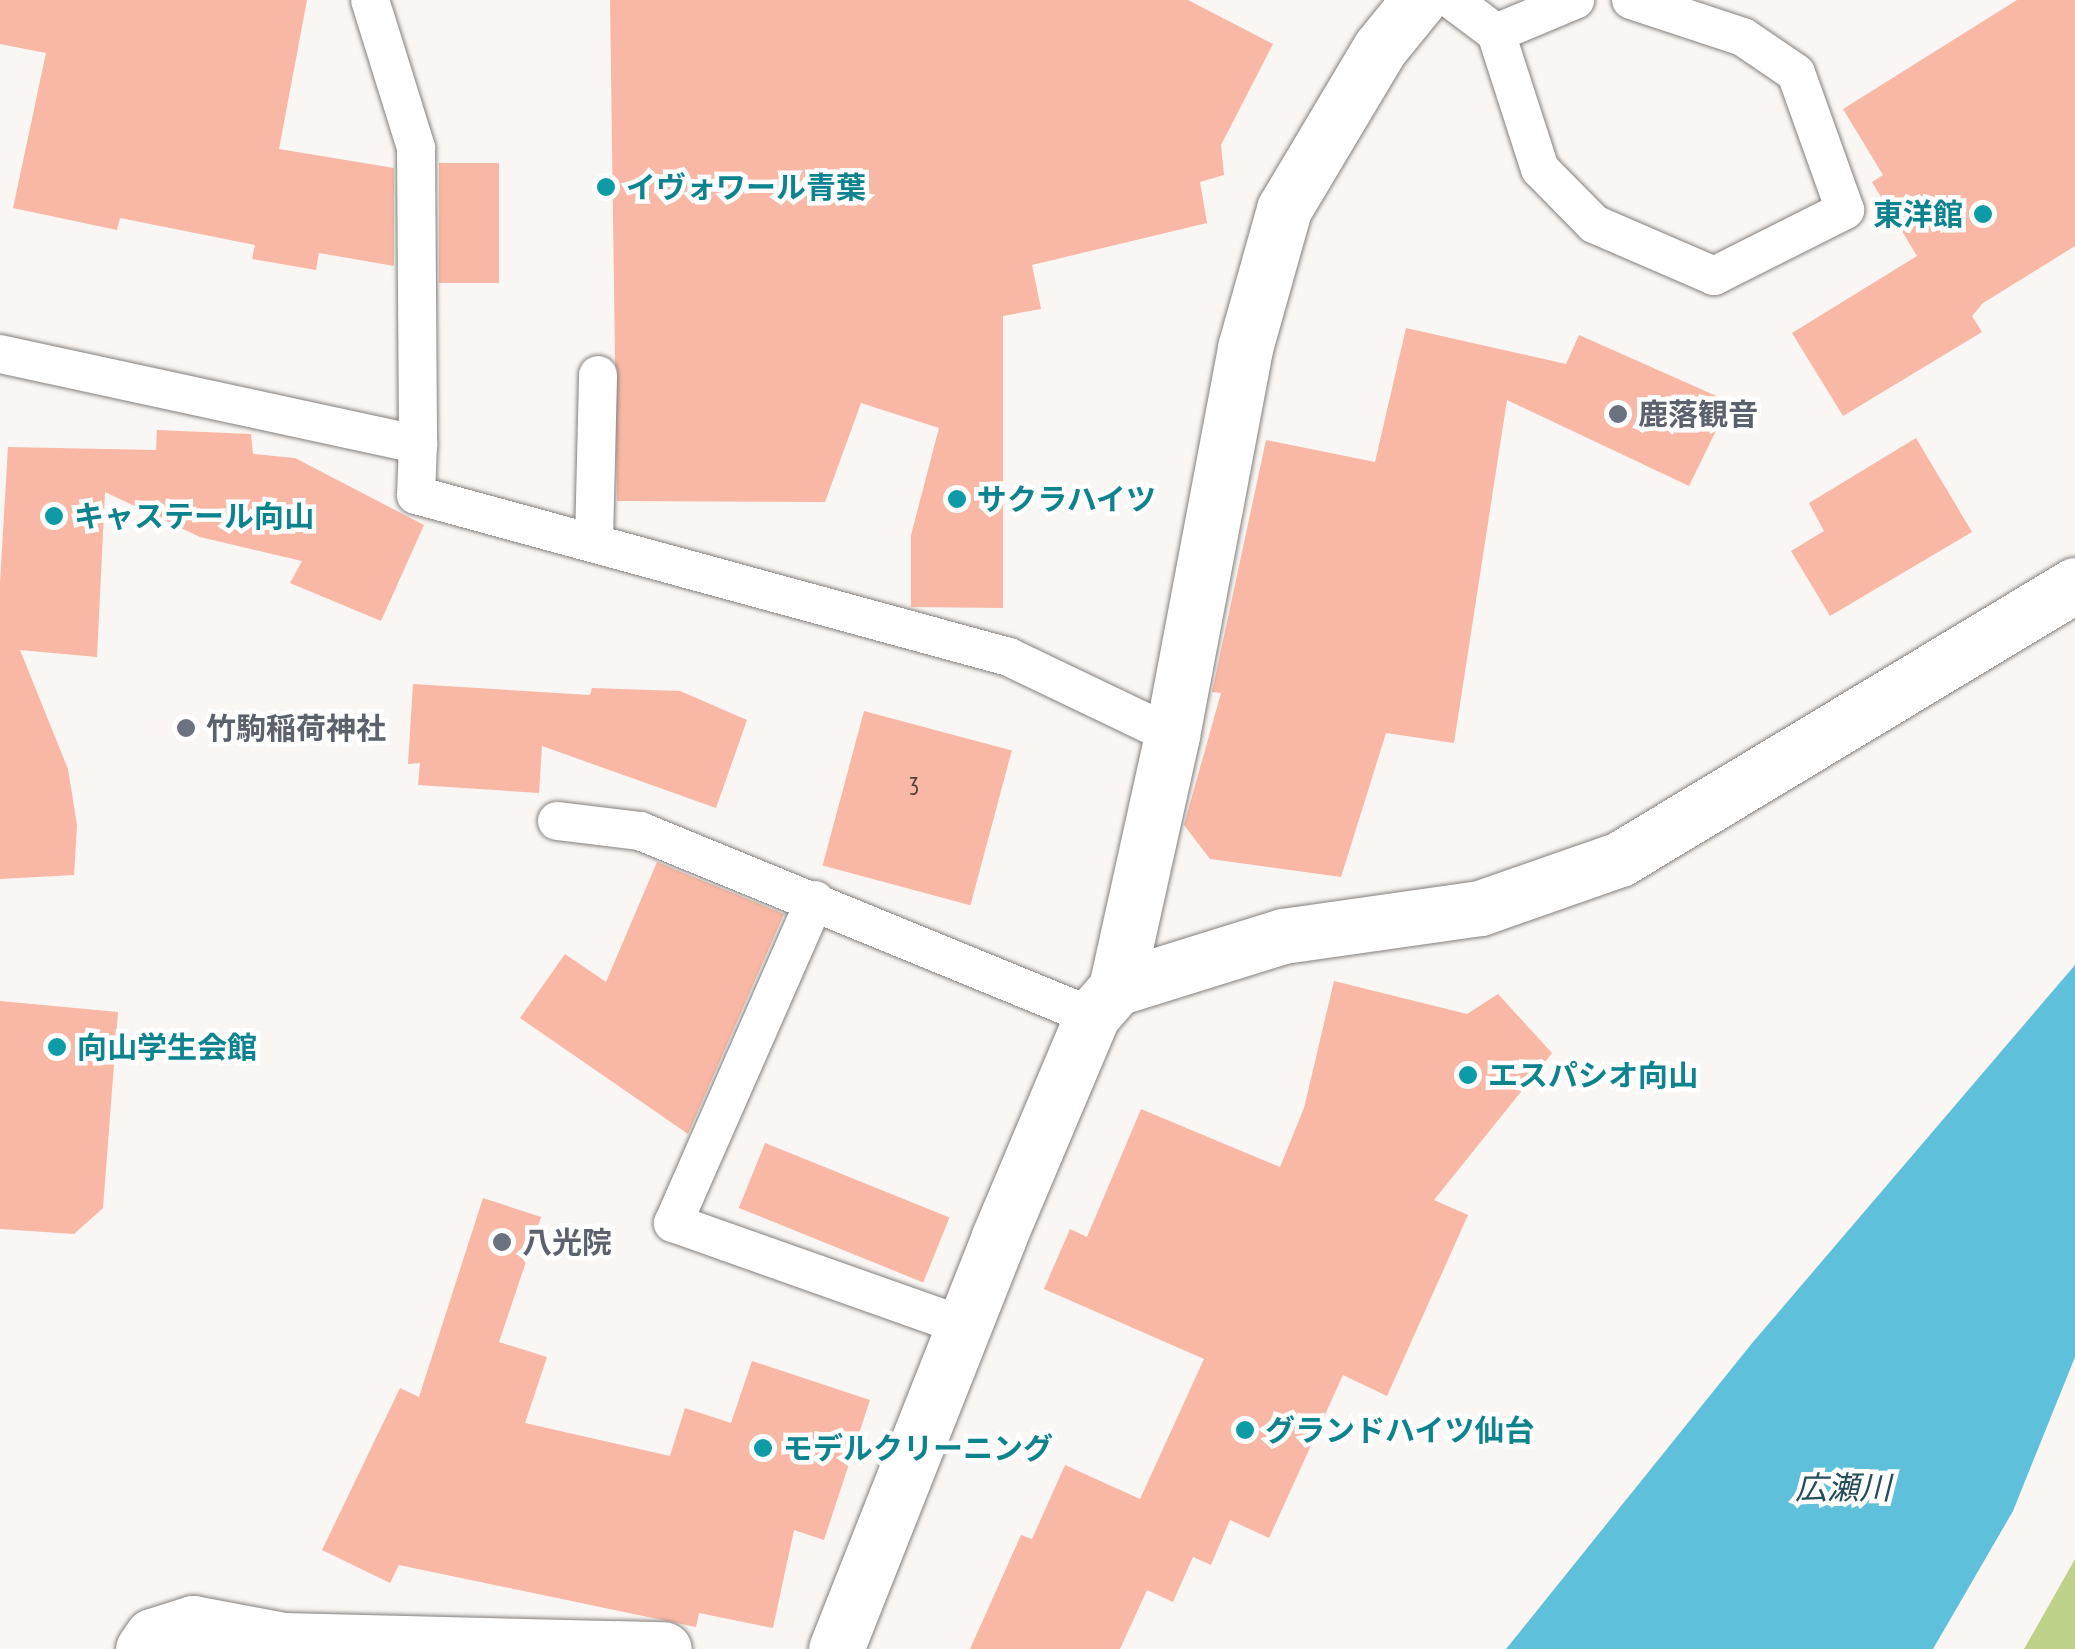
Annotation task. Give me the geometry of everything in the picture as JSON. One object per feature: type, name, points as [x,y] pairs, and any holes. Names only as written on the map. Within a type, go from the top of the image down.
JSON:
[{"type":"street","points":[[836,1649],[961,1325],[1104,1002],[1172,735],[1245,348],[1284,209],[1380,48],[1419,0]]},
{"type":"street","points":[[1104,1002],[1282,936],[1480,908],[1620,859],[2075,585]]},
{"type":"street","points":[[144,1649],[152,1636],[193,1623],[279,1644],[664,1649]]},
{"type":"lane","points":[[370,0],[416,148],[416,494],[1008,657],[1172,735]]},
{"type":"lane","points":[[1452,0],[1496,33],[1540,169],[1594,224],[1714,276],[1844,210],[1796,73],[1743,37],[1631,0]]},
{"type":"lane","points":[[1496,33],[1575,0]]},
{"type":"lane","points":[[0,354],[418,444]]},
{"type":"lane","points":[[594,541],[598,375]]},
{"type":"lane","points":[[557,820],[640,831],[815,900],[1104,1002]]},
{"type":"lane","points":[[815,900],[674,1223],[961,1325]]},
{"type":"green space","points":[[2075,1559],[2075,1649],[2024,1649],[2036,1628]]},
{"type":"water","name":"広瀬川","points":[[2075,965],[2075,1357],[2013,1511],[1933,1649],[1506,1649],[1753,1342]]},
{"type":"building","points":[[0,0],[307,0],[279,149],[394,168],[394,266],[319,253],[316,270],[252,259],[255,245],[120,218],[117,230],[13,208],[46,53],[0,44]]},
{"type":"building","points":[[610,0],[1188,0],[1273,44],[1221,145],[1224,175],[1200,182],[1207,223],[1032,265],[1041,309],[1003,316],[1003,608],[911,607],[911,535],[939,428],[861,403],[825,502],[617,501]]},
{"type":"building","name":"東洋館","points":[[2017,0],[2075,0],[2075,246],[1983,303],[1972,316],[1982,332],[1843,416],[1792,333],[1917,256],[1872,182],[1883,175],[1843,109]]},
{"type":"building","points":[[439,163],[499,163],[499,283],[439,283]]},
{"type":"building","points":[[1406,328],[1566,364],[1579,335],[1730,402],[1689,486],[1507,400],[1454,743],[1386,733],[1341,877],[1210,859],[1184,825],[1221,693],[1212,692],[1266,440],[1375,462]]},
{"type":"building","points":[[157,430],[251,434],[253,454],[295,458],[424,525],[381,621],[290,583],[302,561],[200,537],[105,492],[97,657],[20,650],[68,769],[77,825],[74,875],[0,879],[0,583],[8,447],[156,450]]},
{"type":"building","points":[[1916,438],[1972,532],[1830,616],[1791,551],[1824,531],[1809,503]]},
{"type":"building","points":[[413,684],[590,695],[592,688],[680,691],[747,720],[716,808],[542,746],[539,793],[418,785],[420,763],[408,764]]},
{"type":"building","points":[[864,711],[1012,751],[970,905],[823,866]]},
{"type":"building","points":[[657,862],[784,914],[688,1134],[520,1018],[565,954],[606,982]]},
{"type":"building","points":[[1334,981],[1467,1014],[1498,994],[1552,1053],[1434,1200],[1468,1215],[1387,1396],[1343,1375],[1269,1538],[1230,1520],[1211,1565],[1193,1557],[1173,1602],[1147,1590],[1120,1649],[970,1649],[1021,1535],[1032,1539],[1065,1465],[1140,1499],[1204,1359],[1044,1289],[1070,1229],[1087,1237],[1141,1109],[1280,1167],[1304,1108]]},
{"type":"building","name":"向山学生会館","points":[[0,1001],[118,1012],[103,1208],[74,1234],[0,1229]]},
{"type":"building","points":[[765,1143],[950,1218],[923,1282],[739,1208]]},
{"type":"building","points":[[483,1198],[541,1217],[499,1342],[547,1357],[525,1423],[670,1456],[685,1408],[731,1423],[752,1361],[870,1400],[824,1540],[794,1530],[773,1628],[699,1613],[696,1627],[399,1565],[390,1583],[322,1550],[400,1388],[419,1397]]},
{"type":"place","name":"イヴォワール青葉","points":[[606,187]]},
{"type":"place","name":"東洋館","points":[[1983,214]]},
{"type":"place","name":"鹿落観音","points":[[1618,414]]},
{"type":"place","name":"サクラハイツ","points":[[957,499]]},
{"type":"place","name":"キャステール向山","points":[[54,516]]},
{"type":"place","name":"竹駒稲荷神社","points":[[186,728]]},
{"type":"place","name":"向山学生会館","points":[[57,1047]]},
{"type":"place","name":"エスパシオ向山","points":[[1468,1075]]},
{"type":"place","name":"八光院","points":[[502,1242]]},
{"type":"place","name":"グランドハイツ仙台","points":[[1245,1430]]},
{"type":"place","name":"モデルクリーニング","points":[[763,1448]]}]
